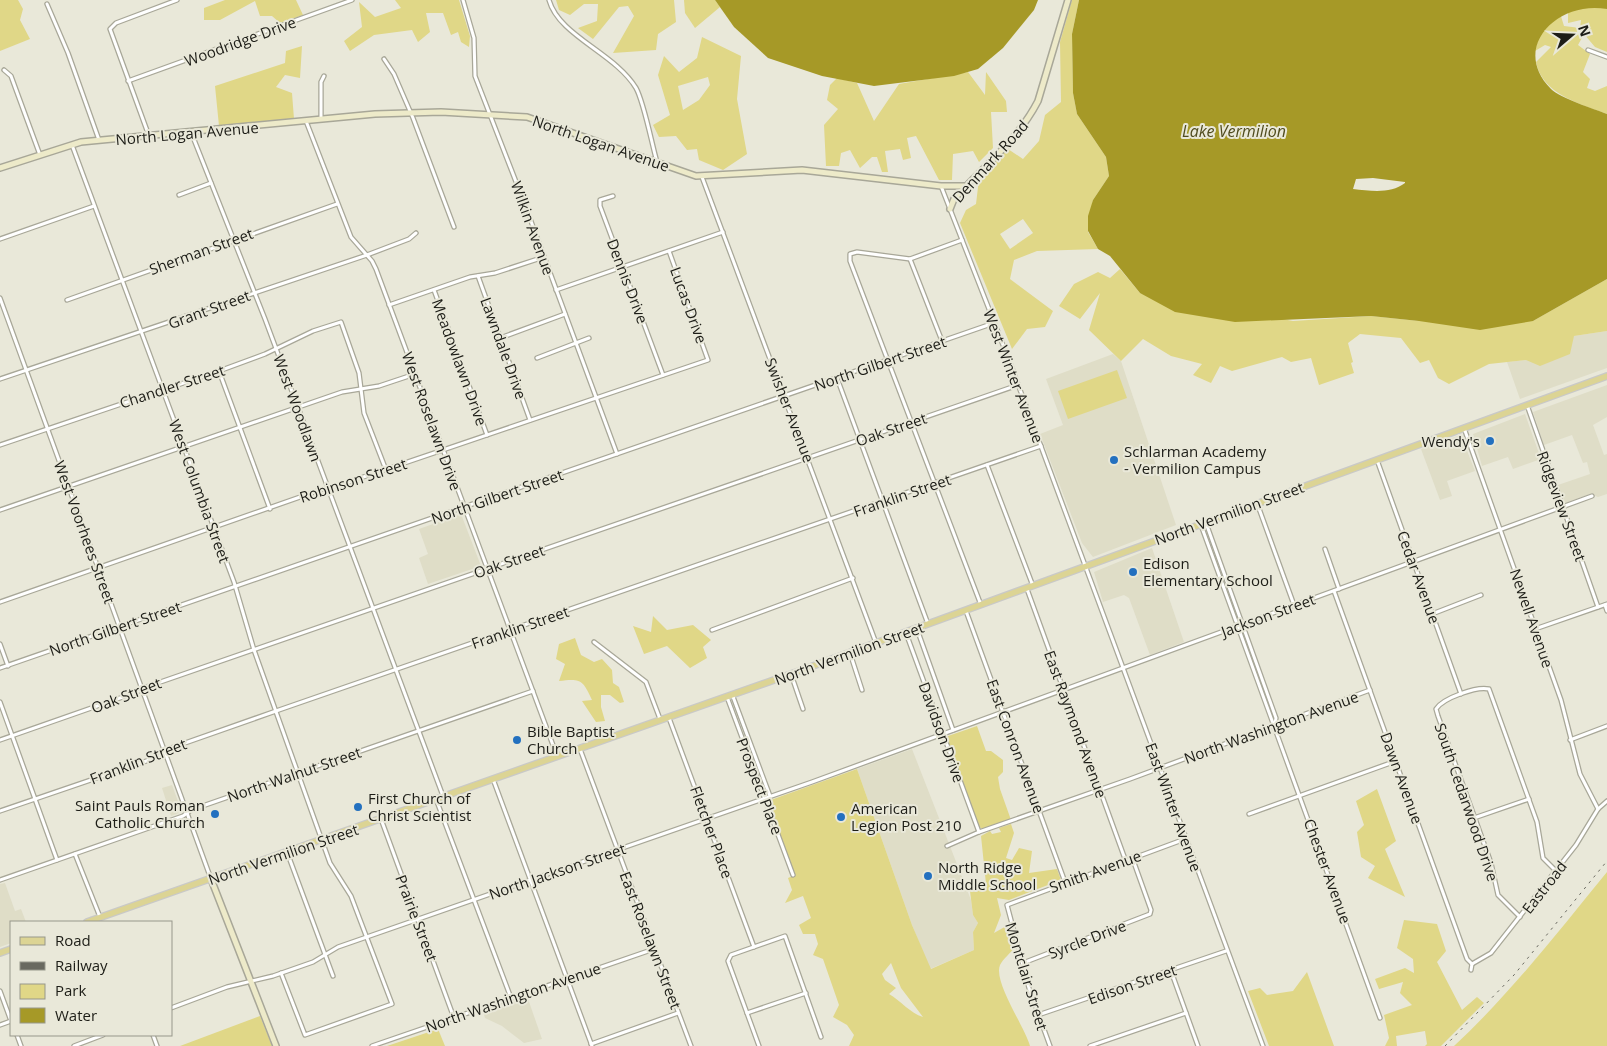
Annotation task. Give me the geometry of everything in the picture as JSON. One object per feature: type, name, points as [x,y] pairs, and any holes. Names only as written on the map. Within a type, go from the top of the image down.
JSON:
[{"type":"main road","name":"North Vermilion Street","points":[[90,921],[876,644],[1257,502],[1607,376]]},
{"type":"street","points":[[149,137],[110,32],[112,26],[177,0]]},
{"type":"street","name":"Woodridge Drive","points":[[128,81],[352,0]]},
{"type":"street","name":"Wilkin Avenue","points":[[464,0],[474,38],[475,76],[617,454]]},
{"type":"street","points":[[549,0],[557,19],[612,61],[637,90],[657,163]]},
{"type":"street","name":"Denmark Road","points":[[950,209],[954,199],[1017,134],[1032,113],[1038,101],[1068,0]]},
{"type":"street","points":[[47,4],[68,53],[99,140]]},
{"type":"street","points":[[1588,50],[1607,57]]},
{"type":"street","points":[[384,59],[394,74],[454,227]]},
{"type":"street","points":[[4,70],[11,76],[40,155]]},
{"type":"street","points":[[321,120],[321,82],[324,76]]},
{"type":"street","name":"North Logan Avenue","points":[[0,168],[72,145],[99,140],[410,113],[489,114],[527,117],[702,177],[802,170],[941,186],[966,186]]},
{"type":"street","name":"West Roselawn Drive","points":[[306,121],[351,238],[358,248],[367,254],[372,261],[557,757]]},
{"type":"street","name":"West Woodlawn","points":[[191,132],[253,293],[277,349],[444,797]]},
{"type":"street","name":"West Columbia Street","points":[[72,145],[214,528],[235,587],[254,650],[330,863],[352,896],[392,1004],[305,1035],[281,973]]},
{"type":"street","name":"Swisher Avenue","points":[[702,177],[808,457],[876,644]]},
{"type":"street","points":[[179,195],[211,184]]},
{"type":"street","name":"West Winter Avenue","points":[[941,186],[1018,385],[1085,567]]},
{"type":"street","name":"Dennis Drive","points":[[613,196],[600,200],[600,206],[664,375]]},
{"type":"street","name":"Sherman Street","points":[[66,300],[337,204]]},
{"type":"street","points":[[0,239],[94,206]]},
{"type":"street","points":[[556,290],[723,232]]},
{"type":"street","name":"Grant Street","points":[[0,379],[367,254],[409,239],[416,233]]},
{"type":"street","points":[[962,240],[910,258],[857,252],[850,254],[850,261],[982,605]]},
{"type":"street","name":"Lucas Drive","points":[[668,251],[708,360]]},
{"type":"street","points":[[389,305],[544,257]]},
{"type":"street","points":[[910,258],[942,341]]},
{"type":"street","name":"Lawndale Drive","points":[[478,276],[530,420]]},
{"type":"street","name":"Meadowlawn Drive","points":[[434,290],[487,435]]},
{"type":"street","name":"West Voorhees Street","points":[[0,298],[2,309],[27,370],[211,879]]},
{"type":"street","points":[[500,338],[565,314]]},
{"type":"street","name":"Chandler Street","points":[[0,444],[219,371],[277,349],[313,331],[342,322],[357,364],[361,389]]},
{"type":"street","name":"North Gilbert Street","points":[[0,668],[994,323]]},
{"type":"street","points":[[537,358],[589,338]]},
{"type":"street","name":"Robinson Street","points":[[0,602],[708,360]]},
{"type":"street","points":[[219,371],[270,509]]},
{"type":"street","points":[[0,510],[183,445],[342,392],[380,386],[415,374]]},
{"type":"street","points":[[837,378],[929,624]]},
{"type":"street","name":"Oak Street","points":[[0,740],[373,608],[1018,385]]},
{"type":"street","points":[[361,389],[364,413],[386,470]]},
{"type":"street","name":"Ridgeview Street","points":[[1526,404],[1598,607]]},
{"type":"street","name":"Newell Avenue","points":[[1464,427],[1561,700],[1580,774],[1598,809]]},
{"type":"street","name":"Franklin Street","points":[[0,811],[160,756],[168,749],[276,711],[884,502],[1041,446]]},
{"type":"street","name":"Cedar Avenue","points":[[1376,459],[1461,694]]},
{"type":"street","points":[[987,465],[1033,586]]},
{"type":"street","name":"Jackson Street","points":[[943,734],[1592,496]]},
{"type":"street","points":[[1257,502],[1294,605]]},
{"type":"street","name":"Chester Avenue","points":[[1203,523],[1266,689],[1276,718],[1275,725]]},
{"type":"street","name":"Chester Avenue","points":[[1203,523],[1238,627],[1380,1018]]},
{"type":"street","points":[[1325,549],[1339,589]]},
{"type":"street","points":[[1216,565],[1220,564]]},
{"type":"street","name":"East Winter Avenue","points":[[1085,567],[1226,951],[1263,1046]]},
{"type":"street","points":[[712,630],[853,578]]},
{"type":"street","name":"East Raymond Avenue","points":[[1026,588],[1126,860]]},
{"type":"street","name":"Dawn Avenue","points":[[1334,591],[1467,959],[1472,964]]},
{"type":"street","points":[[1432,614],[1480,596]]},
{"type":"street","points":[[1535,629],[1606,604],[1607,611]]},
{"type":"street","name":"East Conron Avenue","points":[[966,610],[1065,882]]},
{"type":"street","name":"Davidson Drive","points":[[916,629],[954,730]]},
{"type":"street","name":"Davidson Drive","points":[[906,633],[978,832]]},
{"type":"street","points":[[594,642],[646,682],[661,720]]},
{"type":"street","points":[[0,644],[8,666]]},
{"type":"street","points":[[850,653],[862,690]]},
{"type":"street","points":[[1250,659],[1254,658]]},
{"type":"street","points":[[791,674],[803,709]]},
{"type":"street","points":[[1461,694],[1480,687],[1489,689],[1540,832],[1543,858],[1556,871]]},
{"type":"street","points":[[1261,690],[1266,689]]},
{"type":"street","name":"North Washington Avenue","points":[[947,846],[978,832],[1100,790],[1370,690]]},
{"type":"street","name":"North Walnut Street","points":[[0,880],[298,772],[533,691]]},
{"type":"street","name":"South Cedarwood Drive","points":[[1461,694],[1440,703],[1436,709],[1490,864],[1498,894],[1520,917]]},
{"type":"street","name":"Prospect Place","points":[[729,696],[770,796]]},
{"type":"street","name":"Prospect Place","points":[[729,696],[793,875]]},
{"type":"street","points":[[0,702],[57,860]]},
{"type":"street","name":"Fletcher Place","points":[[669,717],[754,947]]},
{"type":"street","points":[[1570,740],[1607,726]]},
{"type":"street","name":"North Jackson Street","points":[[172,1008],[227,987],[281,973],[313,962],[338,947],[366,936],[617,850],[943,734]]},
{"type":"street","name":"East Roselawn Street","points":[[580,748],[691,1046]]},
{"type":"street","points":[[1249,814],[1396,761]]},
{"type":"street","points":[[493,780],[591,1045],[678,1013]]},
{"type":"street","points":[[436,799],[511,998]]},
{"type":"street","points":[[1474,818],[1529,799]]},
{"type":"street","name":"Eastroad","points":[[1472,964],[1491,953],[1576,845],[1598,809],[1607,801]]},
{"type":"street","name":"Prairie Street","points":[[381,819],[454,1018]]},
{"type":"street","name":"Smith Avenue","points":[[1007,905],[1132,857],[1185,839]]},
{"type":"street","points":[[287,852],[333,976]]},
{"type":"street","points":[[75,854],[101,918]]},
{"type":"street","name":"Syrcle Drive","points":[[1023,963],[1150,914],[1152,910],[1132,857]]},
{"type":"street","points":[[211,879],[276,1046]]},
{"type":"street","name":"Montclair Street","points":[[1007,905],[1038,1016],[1050,1046]]},
{"type":"street","points":[[759,1046],[728,961],[731,955],[785,936],[821,1037]]},
{"type":"street","name":"North Washington Avenue","points":[[372,1046],[654,949]]},
{"type":"street","name":"Edison Street","points":[[1038,1016],[1226,951]]},
{"type":"street","points":[[1471,970],[1472,964]]},
{"type":"street","points":[[1171,971],[1198,1046]]},
{"type":"street","points":[[0,991],[10,1018]]},
{"type":"street","points":[[747,1013],[806,993]]},
{"type":"street","points":[[1090,1046],[1186,1012]]},
{"type":"street","points":[[74,1046],[99,1036]]},
{"type":"shaded area","points":[[1607,331],[1607,368],[1520,399],[1507,362],[1526,360],[1574,336]]},
{"type":"shaded area","points":[[1113,354],[1121,361],[1176,525],[1093,557],[1082,543],[1040,434],[1063,425],[1046,379]]},
{"type":"shaded area","points":[[1607,385],[1607,417],[1593,425],[1604,455],[1607,454],[1607,494],[1598,497],[1590,494],[1565,503],[1558,485],[1590,474],[1587,462],[1583,463],[1572,435],[1544,445],[1533,412]]},
{"type":"shaded area","points":[[1525,414],[1541,459],[1513,469],[1508,457],[1482,466],[1473,434]]},
{"type":"shaded area","points":[[1458,436],[1462,438],[1475,471],[1447,481],[1452,496],[1440,500],[1421,449]]},
{"type":"shaded area","points":[[461,514],[481,566],[428,584],[419,558],[428,554],[419,529]]},
{"type":"shaded area","points":[[1152,548],[1184,642],[1150,655],[1129,598],[1124,595],[1103,602],[1094,572]]},
{"type":"shaded area","name":"North Ridge Middle School","points":[[912,749],[971,900],[973,915],[978,923],[973,932],[974,950],[930,969],[912,925],[857,769]]},
{"type":"shaded area","points":[[172,785],[182,812],[171,816],[162,788]]},
{"type":"shaded area","points":[[5,883],[15,911],[21,909],[26,921],[10,921],[10,943],[0,947],[0,884]]},
{"type":"shaded area","points":[[527,996],[542,1039],[524,1043],[502,1026],[485,1018],[483,1011]]},
{"type":"green space","points":[[0,0],[18,0],[23,9],[20,20],[30,39],[0,51]]},
{"type":"green space","points":[[225,0],[296,0],[303,15],[280,23],[272,16],[260,16],[255,1],[220,20],[204,20],[204,8]]},
{"type":"green space","points":[[395,0],[459,0],[470,36],[469,47],[461,42],[458,32],[451,35],[443,13],[426,13],[430,32],[418,42],[412,30],[374,35],[350,51],[344,41],[362,27],[359,2],[375,17],[401,8]]},
{"type":"green space","points":[[556,0],[674,0],[676,22],[658,34],[656,50],[613,53],[634,16],[628,6],[619,7],[593,39],[578,28],[597,21],[598,4],[584,4],[570,15],[559,10]]},
{"type":"green space","points":[[684,0],[715,0],[720,7],[695,28],[685,13]]},
{"type":"green space","points":[[1072,0],[1079,0],[1072,34],[1073,93],[1077,114],[1106,157],[1109,176],[1093,200],[1088,232],[1098,249],[1037,251],[1014,260],[1010,279],[1053,311],[1045,327],[1027,329],[1012,349],[960,223],[966,210],[976,204],[979,179],[1008,149],[1023,159],[1039,141],[1045,115],[1061,102],[1060,42]],"holes":[[[1023,219],[1033,233],[1010,249],[1000,234]]]},
{"type":"green space","points":[[1584,4],[1594,4],[1607,9],[1607,52],[1595,47],[1584,34],[1578,45],[1590,54],[1583,72],[1590,79],[1587,88],[1595,91],[1607,86],[1607,114],[1574,102],[1554,90],[1540,73],[1536,62],[1551,47],[1545,45],[1535,51],[1540,34],[1546,24],[1560,13],[1564,26],[1580,28],[1581,20],[1568,23],[1568,9]]},
{"type":"green space","points":[[702,37],[741,56],[737,99],[747,154],[723,170],[699,160],[697,149],[687,150],[676,136],[659,137],[653,125],[670,115],[658,75],[664,56],[679,72],[697,58]],"holes":[[[708,77],[710,85],[699,100],[683,110],[678,86]]]},
{"type":"green space","points":[[302,46],[300,78],[285,75],[276,87],[292,93],[294,119],[219,126],[215,86],[285,63],[286,51]]},
{"type":"green space","points":[[968,72],[985,95],[986,72],[1006,101],[1007,112],[991,112],[993,148],[979,162],[973,151],[953,154],[952,180],[939,180],[916,136],[907,138],[911,158],[903,160],[900,149],[885,151],[888,172],[882,172],[877,157],[872,157],[860,168],[850,150],[841,153],[839,166],[826,166],[824,125],[838,109],[827,100],[830,85],[837,78],[857,83],[874,121],[899,84]]},
{"type":"green space","points":[[1120,269],[1140,293],[1293,321],[1371,316],[1419,321],[1533,321],[1607,279],[1607,331],[1574,336],[1570,354],[1540,366],[1526,360],[1489,364],[1449,384],[1438,378],[1429,360],[1420,363],[1401,338],[1360,334],[1348,343],[1354,373],[1319,385],[1311,358],[1291,362],[1282,357],[1232,371],[1220,366],[1211,383],[1193,375],[1202,364],[1171,356],[1143,339],[1121,361],[1089,330],[1100,293],[1080,319],[1059,306],[1074,284],[1098,272],[1110,278]]},
{"type":"green space","points":[[1117,370],[1127,398],[1068,419],[1058,391]]},
{"type":"green space","points":[[653,616],[667,630],[693,625],[711,640],[703,647],[707,658],[690,668],[667,646],[644,654],[633,626],[651,632]]},
{"type":"green space","points":[[575,638],[581,655],[594,662],[602,659],[612,670],[613,683],[619,687],[624,702],[620,703],[610,695],[601,695],[601,707],[605,721],[596,722],[582,701],[592,700],[583,684],[577,680],[559,681],[565,664],[556,659],[559,644]]},
{"type":"green space","points":[[977,726],[986,751],[991,751],[1003,760],[1003,772],[998,777],[1000,789],[1011,820],[983,829],[979,827],[947,740],[948,736]]},
{"type":"green space","points":[[857,769],[912,925],[931,969],[974,950],[973,932],[978,923],[973,915],[970,891],[986,884],[981,836],[990,831],[992,834],[1001,832],[999,828],[1011,824],[1014,833],[1006,858],[1012,860],[1019,848],[1032,851],[1029,873],[1057,869],[1061,880],[1009,900],[997,898],[1001,915],[994,933],[1008,925],[1016,947],[1000,965],[1001,982],[1030,1046],[849,1046],[854,1035],[847,1025],[833,1017],[839,1005],[823,959],[813,955],[818,944],[815,934],[803,934],[799,925],[811,918],[803,896],[785,903],[792,890],[788,878],[795,875],[768,801]],"holes":[[[891,963],[901,988],[923,1017],[914,1013],[889,994],[896,988],[885,980],[882,974]]]},
{"type":"green space","points":[[1377,789],[1396,841],[1385,849],[1405,897],[1368,878],[1375,866],[1361,857],[1357,832],[1364,825],[1356,801]]},
{"type":"green space","points":[[1607,872],[1607,1046],[1454,1046],[1515,983]]},
{"type":"green space","points":[[1404,920],[1437,924],[1446,951],[1437,962],[1462,1010],[1477,997],[1484,1003],[1441,1046],[1425,1046],[1427,1044],[1425,1031],[1396,1036],[1397,1046],[1385,1046],[1389,1038],[1384,1015],[1412,1005],[1400,993],[1403,982],[1379,989],[1375,979],[1405,968],[1414,973],[1413,959],[1397,948]]},
{"type":"green space","points":[[1307,972],[1334,1046],[1269,1046],[1248,991],[1260,988],[1267,995],[1293,991]]},
{"type":"green space","points":[[260,1016],[272,1046],[180,1046]]},
{"type":"green space","points":[[438,1029],[445,1046],[387,1046]]},
{"type":"water","points":[[715,0],[1038,0],[1034,10],[1003,48],[978,69],[954,76],[874,86],[822,76],[768,58],[734,27]]},
{"type":"water","name":"Lake Vermilion","points":[[1079,0],[1607,0],[1607,9],[1589,8],[1571,12],[1556,20],[1545,30],[1538,43],[1535,58],[1540,73],[1551,89],[1569,100],[1607,114],[1607,279],[1533,321],[1480,330],[1371,316],[1235,322],[1175,312],[1140,293],[1110,256],[1098,249],[1088,231],[1088,216],[1093,200],[1109,176],[1106,157],[1077,114],[1073,93],[1072,34]],"holes":[[[1373,178],[1405,182],[1394,189],[1387,190],[1353,189],[1356,179]]]},
{"type":"railway","points":[[1445,1046],[1514,975],[1607,861]]},
{"type":"place","name":"Wendy's","points":[[1490,441]]},
{"type":"place","name":"Schlarman Academy - Vermilion Campus","points":[[1114,460]]},
{"type":"place","name":"Edison Elementary School","points":[[1133,572]]},
{"type":"place","name":"Bible Baptist Church","points":[[517,740]]},
{"type":"place","name":"First Church of Christ Scientist","points":[[358,807]]},
{"type":"place","name":"Saint Pauls Roman Catholic Church","points":[[215,814]]},
{"type":"place","name":"American Legion Post 210","points":[[841,817]]},
{"type":"place","name":"North Ridge Middle School","points":[[928,876]]}]
